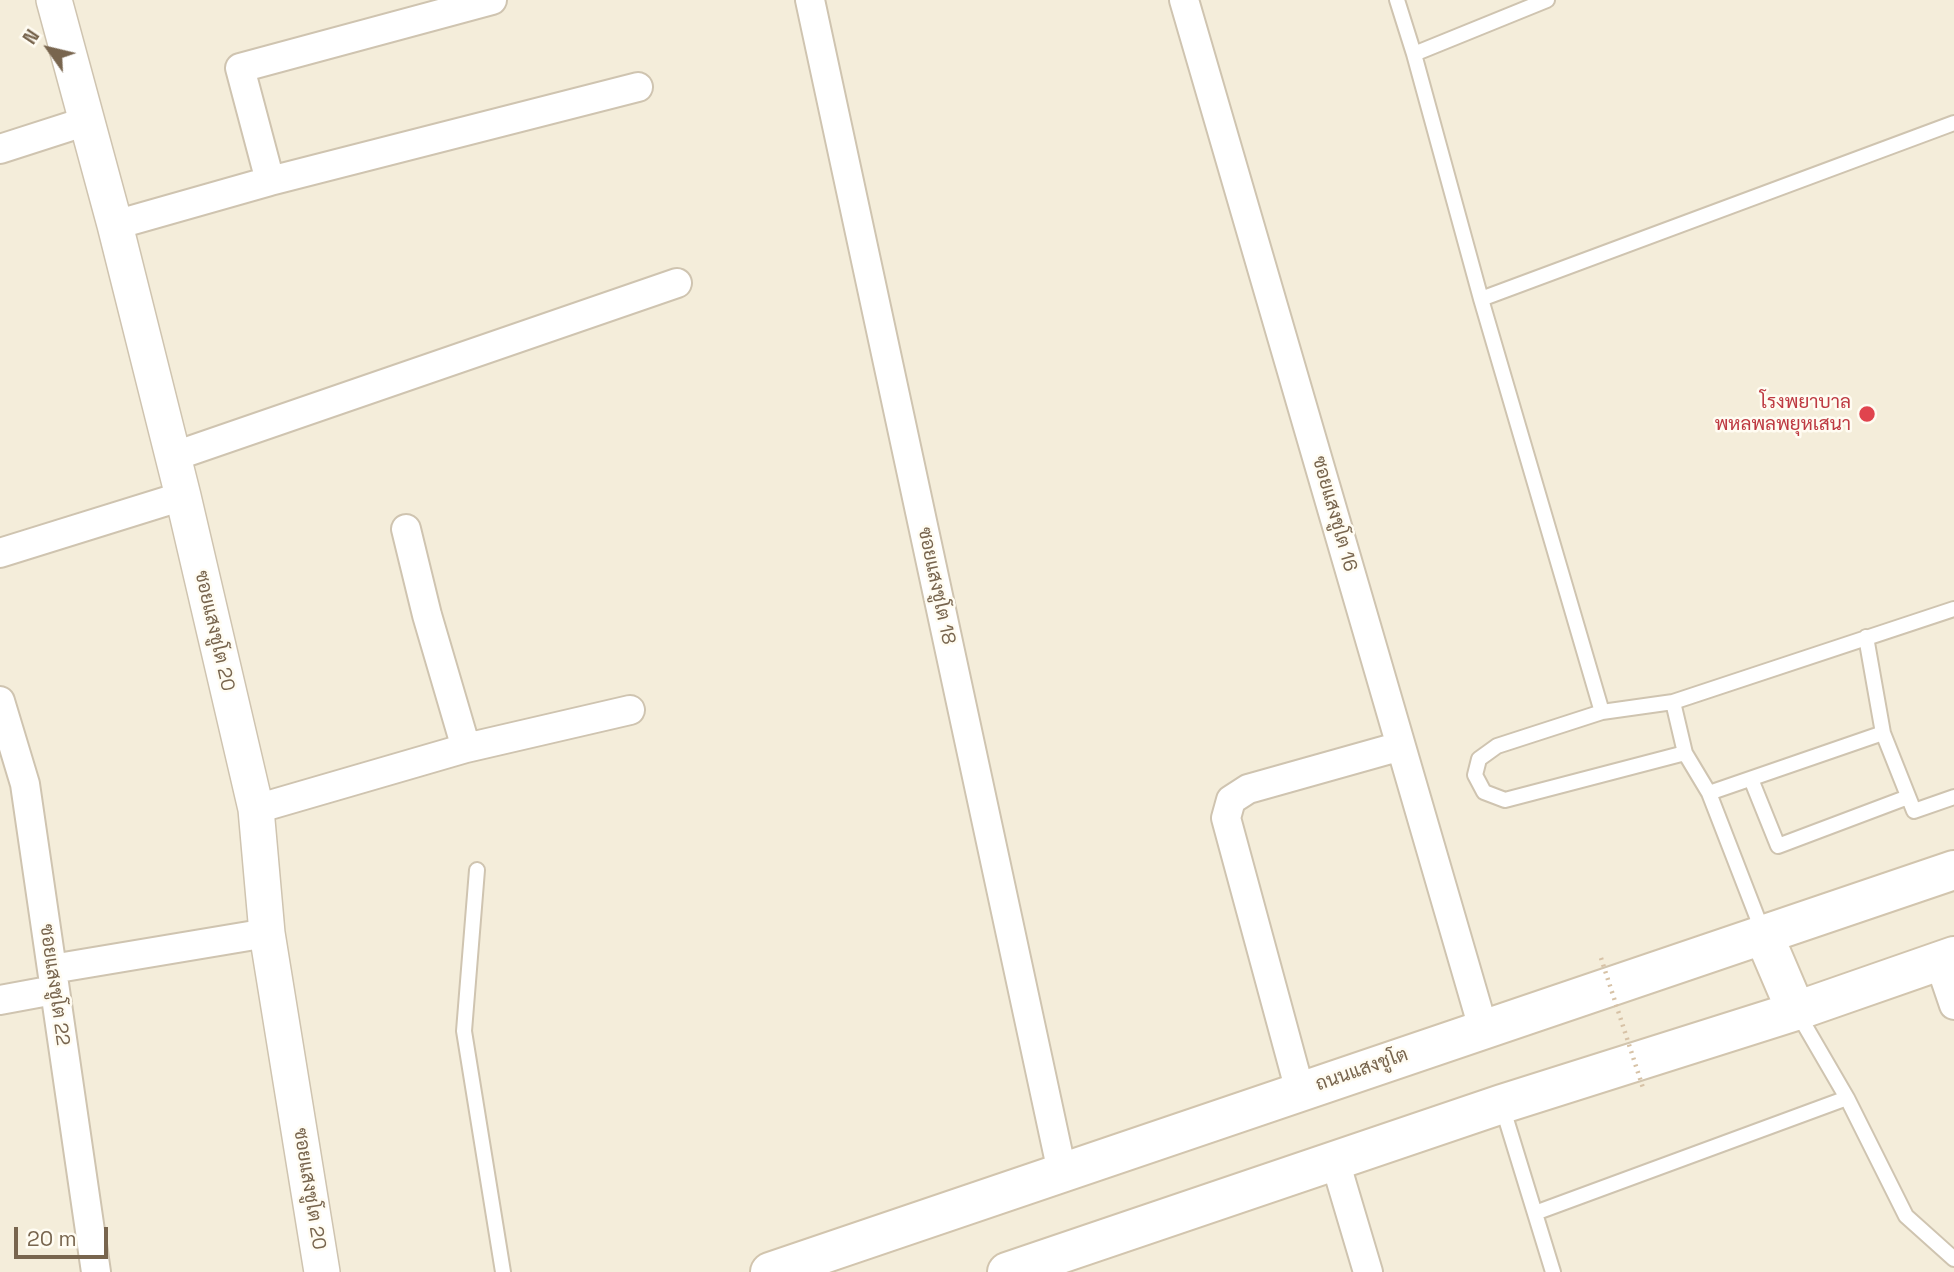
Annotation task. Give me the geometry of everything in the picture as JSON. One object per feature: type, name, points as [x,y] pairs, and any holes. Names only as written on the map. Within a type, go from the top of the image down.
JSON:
[{"type":"main road","name":"ถนนแสงชูโต","points":[[770,1272],[1954,870]]},
{"type":"main road","points":[[1764,936],[1796,1011]]},
{"type":"main road","points":[[1007,1272],[1502,1104],[1796,1011],[1946,958]]},
{"type":"street","name":"ซอยแสงชูโต 20","points":[[54,0],[115,225],[183,496],[256,809],[267,933],[322,1272]]},
{"type":"street","points":[[270,181],[240,68],[492,0]]},
{"type":"street","name":"ซอยแสงชูโต 18","points":[[810,0],[1062,1172]]},
{"type":"street","name":"ซอยแสงชูโต 16","points":[[1184,0],[1483,1028]]},
{"type":"street","points":[[115,225],[270,181],[638,87]]},
{"type":"street","points":[[0,149],[87,121]]},
{"type":"street","points":[[172,457],[677,283]]},
{"type":"street","points":[[0,553],[183,496]]},
{"type":"street","points":[[406,529],[427,615],[466,748]]},
{"type":"street","name":"ซอยแสงชูโต 22","points":[[0,701],[25,784],[96,1272]]},
{"type":"street","points":[[256,809],[466,748],[630,710]]},
{"type":"street","points":[[1300,1091],[1226,818],[1231,800],[1248,789],[1401,746]]},
{"type":"street","points":[[0,1000],[53,980],[267,933]]},
{"type":"street","points":[[1946,958],[1954,1005]]},
{"type":"street","points":[[1335,1161],[1368,1272]]},
{"type":"lane","points":[[1397,0],[1602,712]]},
{"type":"lane","points":[[1414,54],[1547,0]]},
{"type":"lane","points":[[1481,299],[1954,123]]},
{"type":"lane","points":[[1685,753],[1505,800],[1484,792],[1475,775],[1479,759],[1497,746],[1602,712],[1673,702],[1954,609]]},
{"type":"lane","points":[[1866,637],[1884,733],[1914,811],[1954,797]]},
{"type":"lane","points":[[1673,702],[1685,753],[1709,793],[1764,936]]},
{"type":"lane","points":[[1709,793],[1884,733]]},
{"type":"lane","points":[[1751,779],[1778,846],[1908,797]]},
{"type":"lane","points":[[477,870],[464,1031],[503,1272]]},
{"type":"lane","points":[[1796,1011],[1847,1098],[1906,1216],[1954,1259]]},
{"type":"lane","points":[[1535,1213],[1847,1098]]},
{"type":"lane","points":[[1502,1104],[1553,1272]]},
{"type":"path","points":[[1601,958],[1644,1091]]},
{"type":"shaded area","points":[[0,0],[1954,0],[1954,1272],[0,1272]]},
{"type":"place","name":"โรงพยาบาล พหลพลพยุหเสนา","points":[[1867,414]]}]
